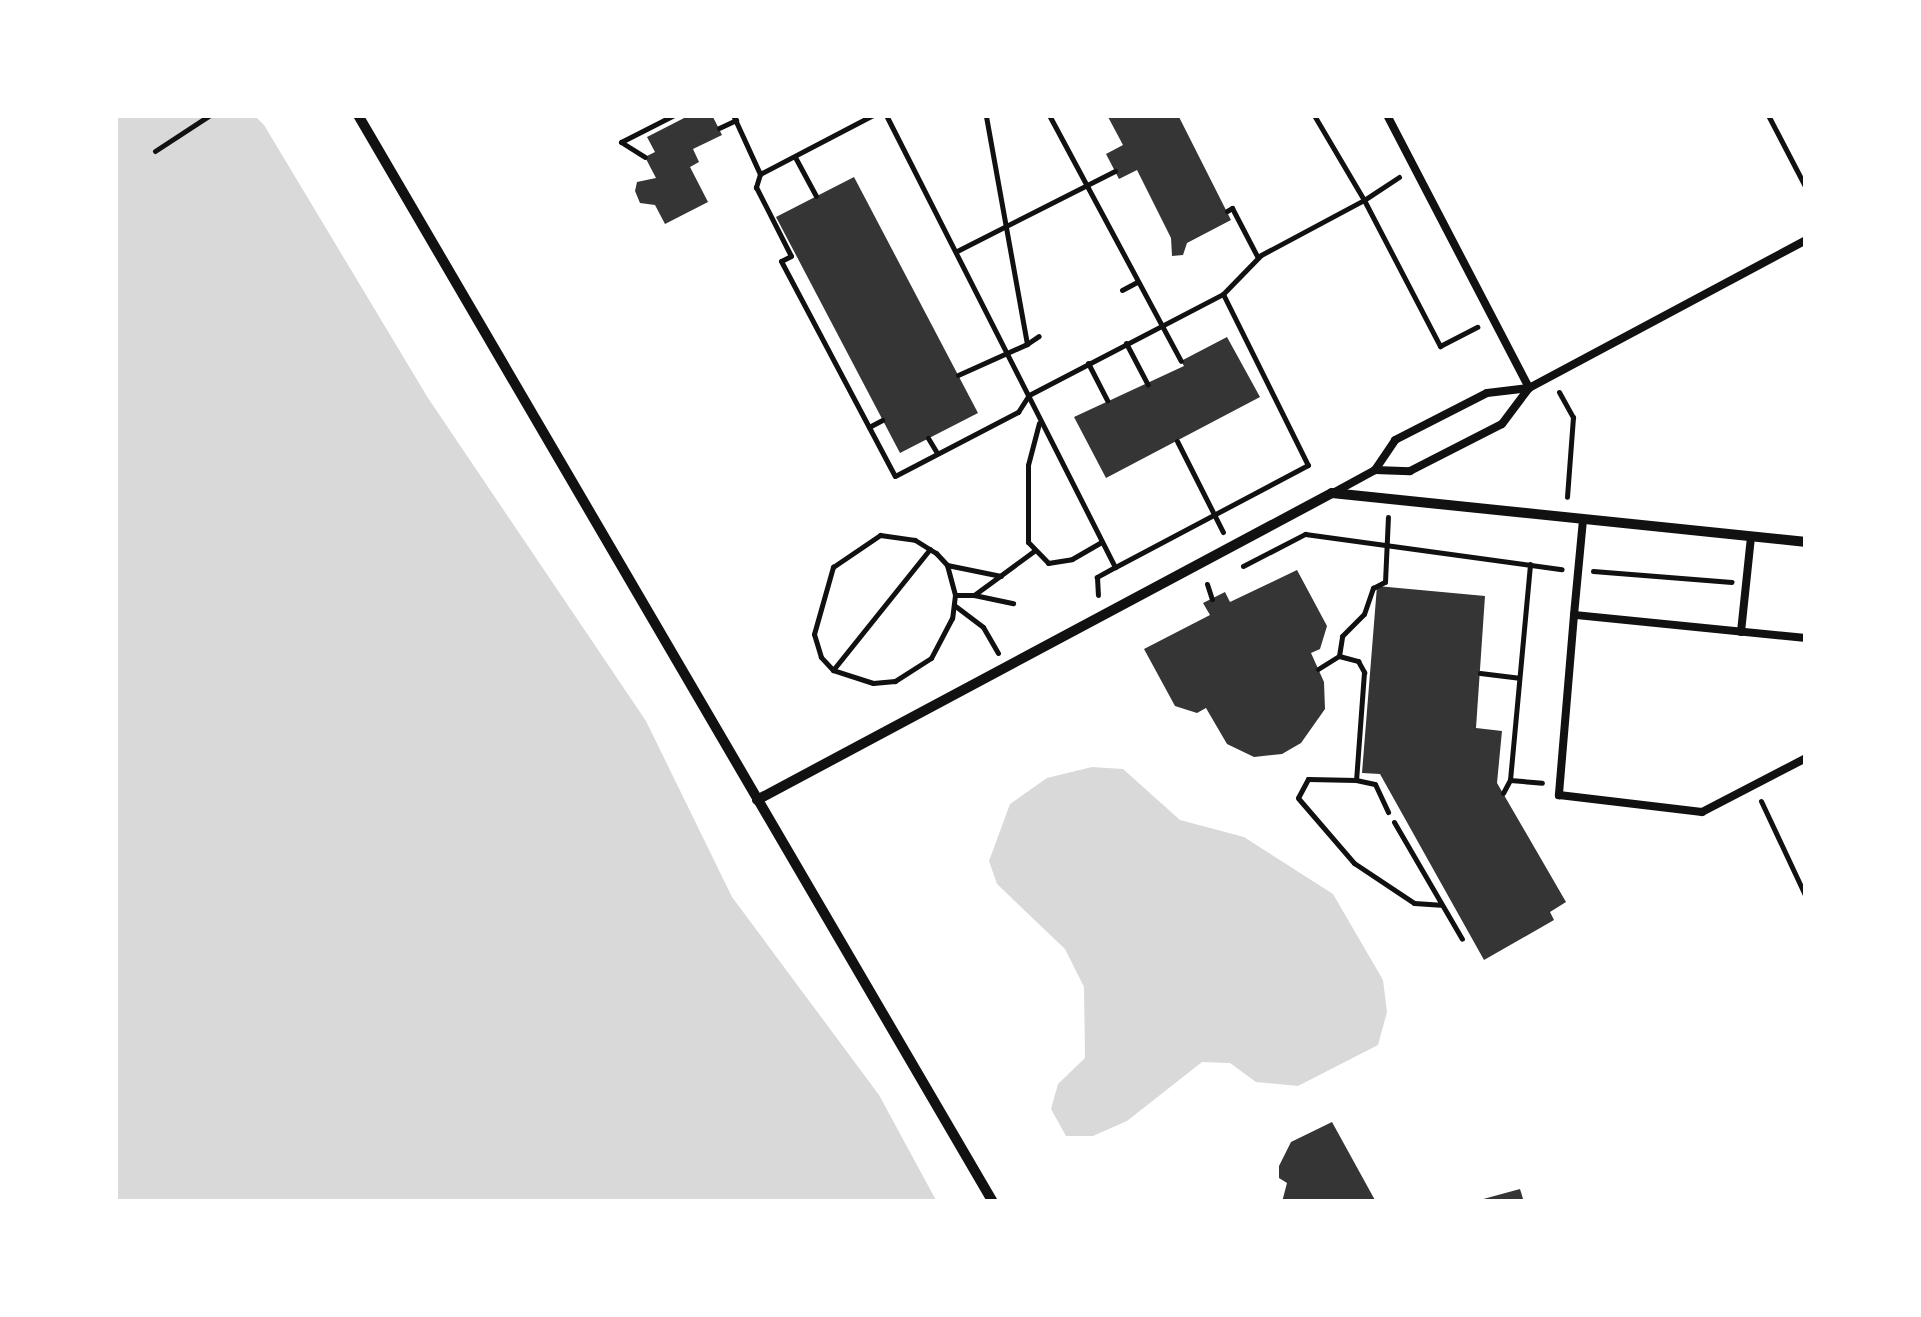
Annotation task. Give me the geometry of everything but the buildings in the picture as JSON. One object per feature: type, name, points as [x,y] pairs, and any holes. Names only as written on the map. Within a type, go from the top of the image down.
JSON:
[{"type":"street","points":[[358,115],[993,1202]]},
{"type":"street","points":[[757,800],[1332,494],[1806,542]]},
{"type":"lane","points":[[1387,115],[1528,388]]},
{"type":"lane","points":[[1332,494],[1376,470],[1396,440],[1487,393],[1528,388],[1806,240]]},
{"type":"lane","points":[[1376,470],[1410,471],[1502,424],[1528,388]]},
{"type":"lane","points":[[1583,520],[1559,795],[1702,812],[1806,758]]},
{"type":"lane","points":[[1741,632],[1751,537]]},
{"type":"lane","points":[[1574,616],[1806,638]]},
{"type":"path","points":[[155,151],[210,115]]},
{"type":"path","points":[[645,157],[622,142],[674,115]]},
{"type":"path","points":[[760,174],[873,115]]},
{"type":"path","points":[[886,115],[1116,567]]},
{"type":"path","points":[[986,115],[1027,344]]},
{"type":"path","points":[[1048,115],[1181,361]]},
{"type":"path","points":[[1314,115],[1364,200],[1440,346],[1493,318]]},
{"type":"path","points":[[1768,115],[1806,188]]},
{"type":"path","points":[[719,128],[735,118],[760,174],[756,187],[793,255],[781,260],[895,476],[1018,412],[1028,394],[1223,294],[1258,258],[1415,168]]},
{"type":"path","points":[[795,157],[816,196]]},
{"type":"path","points":[[956,251],[1115,171]]},
{"type":"path","points":[[1226,211],[1232,208],[1258,258]]},
{"type":"path","points":[[1122,290],[1138,282]]},
{"type":"path","points":[[1097,593],[1097,577],[1308,465],[1223,294]]},
{"type":"path","points":[[958,375],[1039,336]]},
{"type":"path","points":[[1126,343],[1148,386]]},
{"type":"path","points":[[1088,363],[1107,400]]},
{"type":"path","points":[[1551,376],[1573,417],[1565,518]]},
{"type":"path","points":[[869,427],[882,420]]},
{"type":"path","points":[[1040,420],[1028,465],[1027,533],[1034,551],[1048,563],[1060,562],[1103,542]]},
{"type":"path","points":[[928,438],[937,453]]},
{"type":"path","points":[[1177,441],[1241,567],[1305,534],[1530,564],[1746,583]]},
{"type":"path","points":[[1289,474],[1296,488]]},
{"type":"path","points":[[1339,656],[1342,636],[1364,614],[1373,588],[1385,582],[1389,499]]},
{"type":"path","points":[[947,565],[955,595],[944,638],[914,672],[873,683],[833,670],[820,657],[814,634],[833,567],[880,535],[898,535],[930,549],[947,565],[1001,576]]},
{"type":"path","points":[[833,670],[930,549]]},
{"type":"path","points":[[974,595],[1034,551]]},
{"type":"path","points":[[1503,793],[1510,780],[1530,564]]},
{"type":"path","points":[[1212,598],[1206,585],[1224,576]]},
{"type":"path","points":[[955,595],[1013,603]]},
{"type":"path","points":[[954,605],[983,627],[1006,666]]},
{"type":"path","points":[[1318,669],[1339,656],[1358,661],[1364,672],[1356,780]]},
{"type":"path","points":[[1480,673],[1519,678]]},
{"type":"path","points":[[1388,812],[1376,784],[1356,780],[1308,779],[1298,798],[1354,863],[1414,903],[1440,905]]},
{"type":"path","points":[[1510,780],[1560,784]]},
{"type":"path","points":[[1754,785],[1806,896]]},
{"type":"path","points":[[1394,822],[1462,939]]},
{"type":"shaded area","points":[[115,115],[254,115],[264,125],[428,398],[646,721],[732,897],[879,1095],[937,1202],[115,1202]]},
{"type":"shaded area","points":[[1092,767],[1123,769],[1180,820],[1244,837],[1333,894],[1383,980],[1387,1012],[1378,1045],[1298,1086],[1256,1082],[1230,1063],[1202,1062],[1127,1121],[1093,1136],[1066,1136],[1051,1109],[1058,1084],[1085,1058],[1084,987],[1065,949],[997,884],[989,861],[1010,804],[1047,778]]}]
